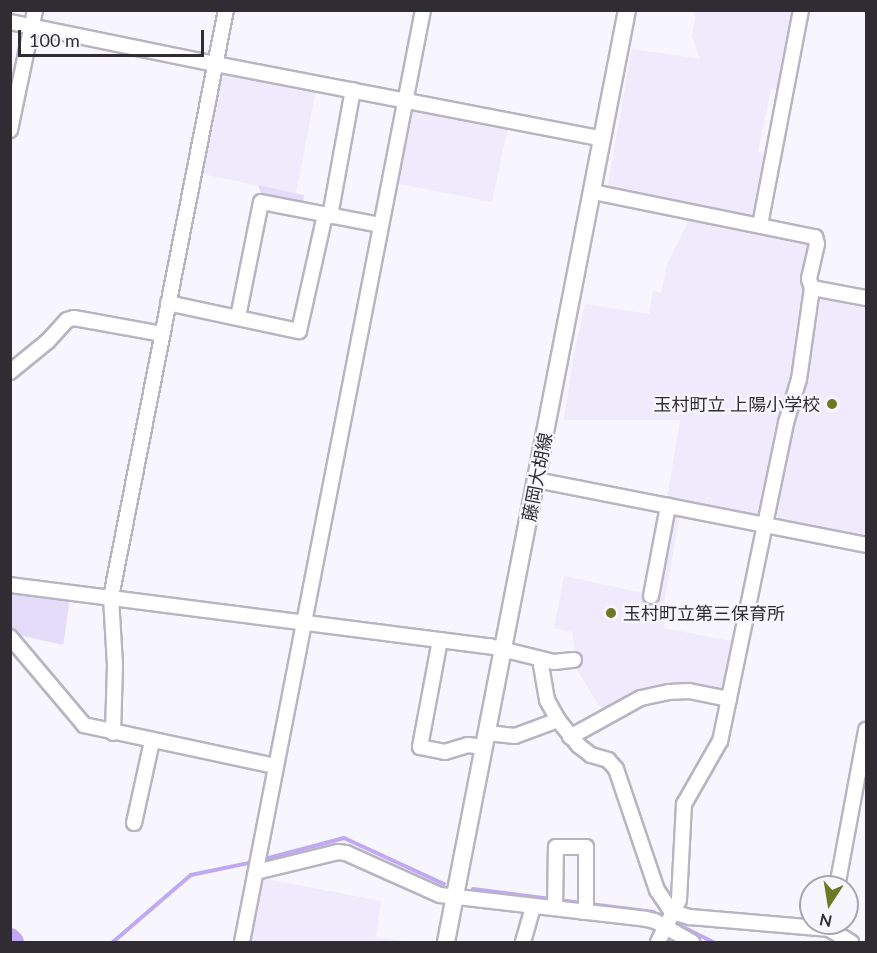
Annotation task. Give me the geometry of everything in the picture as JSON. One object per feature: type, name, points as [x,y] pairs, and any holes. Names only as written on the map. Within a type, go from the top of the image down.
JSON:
[{"type":"main road","name":"藤岡大胡線","points":[[446,942],[627,10]]},
{"type":"street","points":[[10,130],[35,10]]},
{"type":"street","points":[[113,733],[115,665],[111,597],[226,10]]},
{"type":"street","points":[[242,942],[423,10]]},
{"type":"street","points":[[760,225],[801,10]]},
{"type":"street","points":[[10,22],[603,139]]},
{"type":"street","points":[[168,303],[299,331],[327,215],[353,90]]},
{"type":"street","points":[[593,192],[815,237],[817,244],[809,279],[812,288],[799,379],[786,423],[720,741],[684,804],[679,900],[658,942]]},
{"type":"street","points":[[238,317],[261,202],[381,225]]},
{"type":"street","points":[[812,288],[867,298]]},
{"type":"street","points":[[10,372],[48,341],[67,320],[74,318],[162,334]]},
{"type":"street","points":[[536,480],[867,545]]},
{"type":"street","points":[[651,596],[668,506]]},
{"type":"street","points":[[10,585],[504,648],[554,662],[574,660]]},
{"type":"street","points":[[10,637],[84,725],[276,766]]},
{"type":"street","points":[[440,640],[420,747],[445,752],[485,740],[515,736],[558,720]]},
{"type":"street","points":[[540,659],[546,699],[558,720],[570,737],[591,754],[608,760],[616,770],[668,919],[692,942]]},
{"type":"street","points":[[570,737],[641,698],[669,692],[689,691],[729,699]]},
{"type":"street","points":[[839,875],[867,730]]},
{"type":"street","points":[[134,823],[152,741]]},
{"type":"street","points":[[556,902],[556,847],[586,848],[585,906]]},
{"type":"street","points":[[257,864],[338,852],[346,853],[440,895],[533,907],[556,902],[646,919],[690,917],[799,924]]},
{"type":"street","points":[[524,942],[533,907]]},
{"type":"shaded area","points":[[696,11],[797,11],[782,91],[771,89],[758,152],[770,155],[758,219],[607,189],[632,49],[700,59],[692,36]]},
{"type":"shaded area","points":[[222,71],[316,90],[296,193],[202,174]]},
{"type":"shaded area","points":[[416,108],[508,127],[492,202],[394,183],[406,116]]},
{"type":"shaded area","points":[[258,185],[304,195],[303,205],[263,198]]},
{"type":"shaded area","points":[[689,220],[812,243],[791,387],[778,416],[762,510],[755,515],[667,498],[680,420],[564,420],[573,358],[585,304],[649,314],[653,291],[661,293],[667,264]]},
{"type":"shaded area","name":"玉村町立 上陽小学校","points":[[822,294],[866,303],[866,536],[780,520],[775,513],[818,296]]},
{"type":"shaded area","name":"玉村町立第三保育所","points":[[663,511],[680,515],[665,598],[664,628],[735,642],[725,690],[721,692],[686,688],[603,712],[577,670],[572,632],[554,628],[564,576],[647,594]]},
{"type":"shaded area","points":[[13,591],[70,599],[63,645],[14,634],[11,629],[10,593]]},
{"type":"shaded area","points":[[262,878],[381,901],[376,937],[412,942],[250,942]]},
{"type":"waterway","points":[[261,860],[344,838],[444,884]]},
{"type":"waterway","points":[[113,942],[191,875],[253,862]]},
{"type":"waterway","points":[[473,889],[582,903]]},
{"type":"waterway","points":[[590,904],[653,912],[713,942]]},
{"type":"waterway","points":[[10,939],[13,942]]},
{"type":"place","name":"玉村町立 上陽小学校","points":[[832,404]]},
{"type":"place","name":"玉村町立第三保育所","points":[[611,613]]}]
